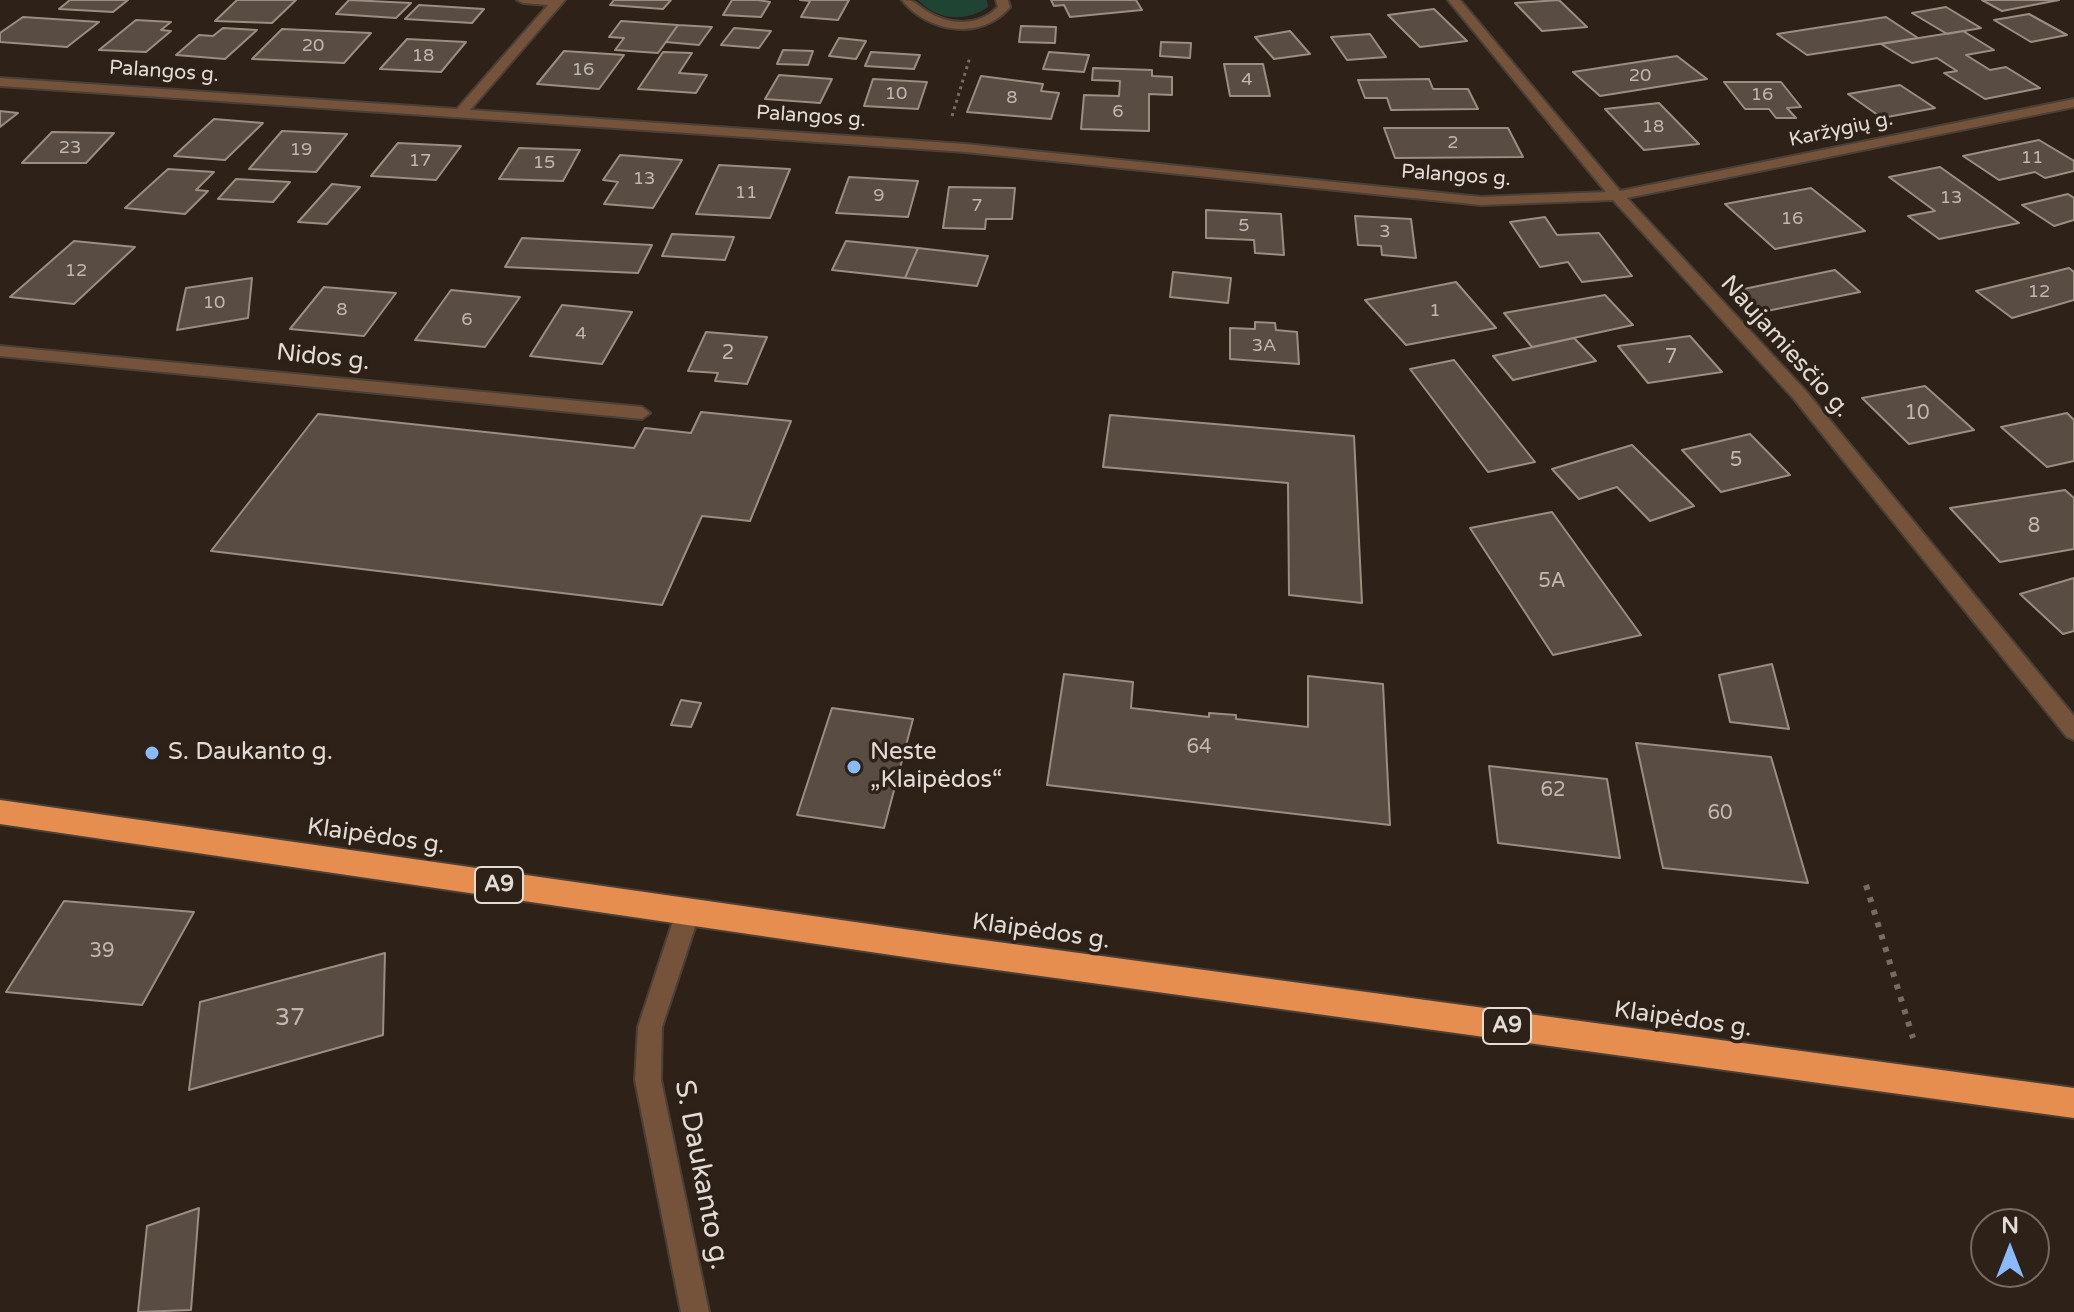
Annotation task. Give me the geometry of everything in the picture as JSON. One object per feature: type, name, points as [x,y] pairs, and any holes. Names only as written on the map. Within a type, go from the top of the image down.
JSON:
[{"type":"highway","name":"Klaipėdos g.","points":[[0,812],[688,912],[2074,1103]]},
{"type":"street","points":[[523,0],[558,1]]},
{"type":"street","points":[[908,0],[929,17],[947,23],[980,25],[993,19],[1004,7],[1002,0]]},
{"type":"street","name":"Naujamiesčio g.","points":[[1454,0],[1617,196],[1799,394],[2074,731]]},
{"type":"street","points":[[462,112],[558,1]]},
{"type":"street","name":"Palangos g.","points":[[0,82],[965,148],[1481,201],[1617,196]]},
{"type":"street","name":"Karžygių g.","points":[[1617,196],[2074,103]]},
{"type":"street","name":"Nidos g.","points":[[0,351],[642,413]]},
{"type":"street","name":"S. Daukanto g.","points":[[688,912],[650,1027],[648,1080],[695,1312]]},
{"type":"path","points":[[949,127],[980,25]]},
{"type":"path","points":[[1866,885],[1927,1084]]},
{"type":"green space","points":[[918,0],[987,0],[988,7],[970,15],[952,17],[934,12]]},
{"type":"building","points":[[70,0],[128,0],[113,12],[59,9]]},
{"type":"building","points":[[237,0],[296,0],[272,23],[215,21]]},
{"type":"building","points":[[349,0],[411,3],[396,18],[336,14]]},
{"type":"building","points":[[614,0],[671,0],[663,9],[610,5]]},
{"type":"building","points":[[732,0],[770,2],[761,17],[723,15]]},
{"type":"building","points":[[800,0],[849,0],[838,20],[801,17],[810,1]]},
{"type":"building","points":[[1051,0],[1136,0],[1142,10],[1070,17],[1064,5],[1054,6]]},
{"type":"building","points":[[1559,0],[1587,27],[1542,31],[1515,3]]},
{"type":"building","points":[[1982,0],[2059,0],[2002,11]]},
{"type":"building","points":[[419,5],[484,9],[472,23],[405,19]]},
{"type":"building","points":[[1946,7],[1981,28],[1947,34],[1912,13]]},
{"type":"building","points":[[1434,9],[1467,41],[1420,47],[1388,15]]},
{"type":"building","points":[[2029,14],[2067,35],[2031,42],[1994,20]]},
{"type":"building","points":[[23,17],[99,22],[67,47],[0,42],[0,33]]},
{"type":"building","points":[[1886,17],[1918,38],[1807,55],[1777,34]]},
{"type":"building","points":[[136,20],[171,22],[161,30],[171,31],[146,52],[99,50]]},
{"type":"building","points":[[621,21],[678,25],[658,53],[615,50],[624,38],[609,37]]},
{"type":"building","points":[[678,25],[712,27],[699,45],[666,42]]},
{"type":"building","points":[[1021,26],[1056,27],[1055,43],[1019,42]]},
{"type":"building","points":[[223,28],[257,30],[225,59],[176,55],[199,35],[213,36]]},
{"type":"building","points":[[734,28],[771,31],[759,48],[721,45]]},
{"type":"building","points":[[282,29],[371,33],[344,63],[252,59]]},
{"type":"building","points":[[1290,31],[1310,54],[1274,59],[1255,37]]},
{"type":"building","points":[[1963,31],[1994,50],[1966,55],[1990,70],[2006,67],[2040,88],[1985,99],[1944,73],[1957,71],[1937,58],[1912,63],[1881,44]]},
{"type":"building","points":[[1370,34],[1386,57],[1347,60],[1331,37]]},
{"type":"building","points":[[839,38],[866,41],[856,59],[829,56]]},
{"type":"building","points":[[407,39],[466,42],[441,72],[380,69]]},
{"type":"building","points":[[1161,42],[1191,43],[1190,58],[1160,56]]},
{"type":"building","points":[[783,50],[813,51],[808,65],[777,64]]},
{"type":"building","points":[[564,51],[624,55],[599,89],[537,84]]},
{"type":"building","points":[[663,52],[692,53],[679,73],[707,75],[696,93],[638,89]]},
{"type":"building","points":[[871,52],[920,55],[914,69],[865,66]]},
{"type":"building","points":[[1049,52],[1089,55],[1084,72],[1043,69]]},
{"type":"building","points":[[1677,56],[1707,79],[1600,96],[1573,72]]},
{"type":"building","points":[[1224,64],[1263,64],[1270,96],[1230,96]]},
{"type":"building","points":[[1093,68],[1152,70],[1152,76],[1172,77],[1172,95],[1149,94],[1149,131],[1081,129],[1084,95],[1119,96],[1120,81],[1092,80]]},
{"type":"building","points":[[779,75],[832,79],[820,103],[765,99]]},
{"type":"building","points":[[981,76],[1043,84],[1041,91],[1059,93],[1051,119],[967,112]]},
{"type":"building","points":[[873,79],[927,82],[918,109],[864,106]]},
{"type":"building","points":[[1429,79],[1433,89],[1468,89],[1478,109],[1391,110],[1387,98],[1365,98],[1358,80]]},
{"type":"building","points":[[1724,82],[1781,82],[1801,107],[1787,108],[1796,118],[1776,118],[1769,109],[1745,109]]},
{"type":"building","points":[[1900,85],[1935,108],[1882,118],[1848,94]]},
{"type":"building","points":[[1659,103],[1699,144],[1644,150],[1605,109]]},
{"type":"building","points":[[0,111],[18,113],[0,127]]},
{"type":"building","points":[[214,119],[263,123],[225,160],[174,156]]},
{"type":"building","points":[[1384,128],[1508,128],[1523,157],[1395,158]]},
{"type":"building","points":[[282,131],[347,134],[316,172],[249,169]]},
{"type":"building","points":[[52,132],[114,133],[86,163],[22,163]]},
{"type":"building","points":[[2039,140],[2074,161],[2074,171],[2045,178],[2035,172],[1999,180],[1963,156]]},
{"type":"building","points":[[398,143],[461,146],[436,180],[371,176]]},
{"type":"building","points":[[519,148],[580,150],[563,181],[499,179]]},
{"type":"building","points":[[620,155],[682,160],[653,208],[604,204],[618,182],[603,180]]},
{"type":"building","points":[[719,165],[790,169],[770,218],[696,214]]},
{"type":"building","points":[[1940,167],[2019,223],[1939,239],[1908,216],[1935,211],[1889,177]]},
{"type":"building","points":[[168,169],[214,172],[196,190],[208,191],[185,214],[125,208]]},
{"type":"building","points":[[849,177],[918,181],[908,217],[836,213]]},
{"type":"building","points":[[236,179],[290,182],[273,202],[218,199]]},
{"type":"building","points":[[332,184],[360,187],[327,224],[298,222]]},
{"type":"building","points":[[949,187],[1015,188],[1012,219],[986,219],[985,229],[943,228]]},
{"type":"building","points":[[1811,188],[1865,231],[1775,249],[1725,204]]},
{"type":"building","points":[[2068,194],[2074,198],[2074,220],[2054,226],[2022,205]]},
{"type":"building","points":[[1206,210],[1281,214],[1284,255],[1255,253],[1254,240],[1206,238]]},
{"type":"building","points":[[1355,216],[1411,219],[1416,258],[1382,255],[1381,246],[1358,245]]},
{"type":"building","points":[[1545,217],[1557,235],[1599,233],[1632,276],[1582,282],[1568,262],[1540,267],[1510,222]]},
{"type":"building","points":[[672,234],[734,237],[725,260],[662,256]]},
{"type":"building","points":[[522,238],[652,245],[638,273],[505,267]]},
{"type":"building","points":[[74,241],[135,247],[74,304],[10,297]]},
{"type":"building","points":[[846,241],[918,248],[905,278],[832,270]]},
{"type":"building","points":[[918,248],[988,256],[977,286],[905,278]]},
{"type":"building","points":[[2069,268],[2074,272],[2074,300],[2012,318],[1976,291]]},
{"type":"building","points":[[1835,270],[1860,292],[1762,312],[1739,290]]},
{"type":"building","points":[[1173,272],[1231,278],[1228,303],[1170,297]]},
{"type":"building","points":[[252,278],[248,318],[177,330],[186,288]]},
{"type":"building","points":[[1456,282],[1496,328],[1406,345],[1365,300]]},
{"type":"building","points":[[324,287],[396,293],[364,336],[290,329]]},
{"type":"building","points":[[451,290],[520,297],[485,347],[415,340]]},
{"type":"building","points":[[1605,295],[1633,325],[1532,347],[1504,313]]},
{"type":"building","points":[[562,305],[632,312],[602,364],[530,356]]},
{"type":"building","points":[[1255,322],[1275,323],[1276,330],[1297,332],[1299,364],[1230,359],[1230,328],[1255,329]]},
{"type":"building","points":[[706,332],[767,337],[747,384],[715,381],[718,373],[688,371]]},
{"type":"building","points":[[1690,336],[1722,372],[1648,383],[1618,346]]},
{"type":"building","points":[[1574,338],[1596,361],[1513,380],[1493,356]]},
{"type":"building","points":[[1454,360],[1535,462],[1488,472],[1410,369]]},
{"type":"building","points":[[1925,386],[1974,430],[1909,444],[1862,398]]},
{"type":"building","points":[[701,412],[791,421],[750,521],[702,516],[662,605],[211,551],[318,414],[634,448],[645,428],[691,433]]},
{"type":"building","points":[[2067,413],[2074,420],[2074,461],[2047,467],[2001,427]]},
{"type":"building","points":[[1110,415],[1354,436],[1362,603],[1289,595],[1288,483],[1103,467]]},
{"type":"building","points":[[1750,434],[1790,475],[1721,492],[1682,450]]},
{"type":"building","points":[[1632,445],[1694,506],[1650,521],[1617,487],[1579,499],[1552,469]]},
{"type":"building","points":[[2065,490],[2074,498],[2074,549],[2000,562],[1950,508]]},
{"type":"building","points":[[1552,512],[1641,635],[1553,655],[1470,528]]},
{"type":"building","points":[[2074,578],[2074,631],[2063,634],[2020,594]]},
{"type":"building","points":[[1772,664],[1789,729],[1730,722],[1719,675]]},
{"type":"building","points":[[1064,674],[1133,682],[1131,708],[1209,717],[1209,713],[1236,715],[1236,719],[1308,727],[1308,676],[1383,684],[1390,825],[1047,785]]},
{"type":"building","points":[[681,700],[701,703],[691,727],[671,725]]},
{"type":"building","points":[[832,708],[913,719],[884,828],[797,815]]},
{"type":"building","points":[[1636,743],[1771,757],[1808,883],[1663,868]]},
{"type":"building","points":[[1489,766],[1607,779],[1620,858],[1498,843]]},
{"type":"building","points":[[64,901],[194,912],[142,1005],[6,992]]},
{"type":"building","points":[[385,953],[383,1035],[189,1090],[200,1002]]},
{"type":"building","points":[[199,1208],[191,1310],[138,1312],[147,1226]]},
{"type":"place","name":"S. Daukanto g.","points":[[152,753]]},
{"type":"place","name":"Neste „Klaipėdos“","points":[[854,767]]}]
